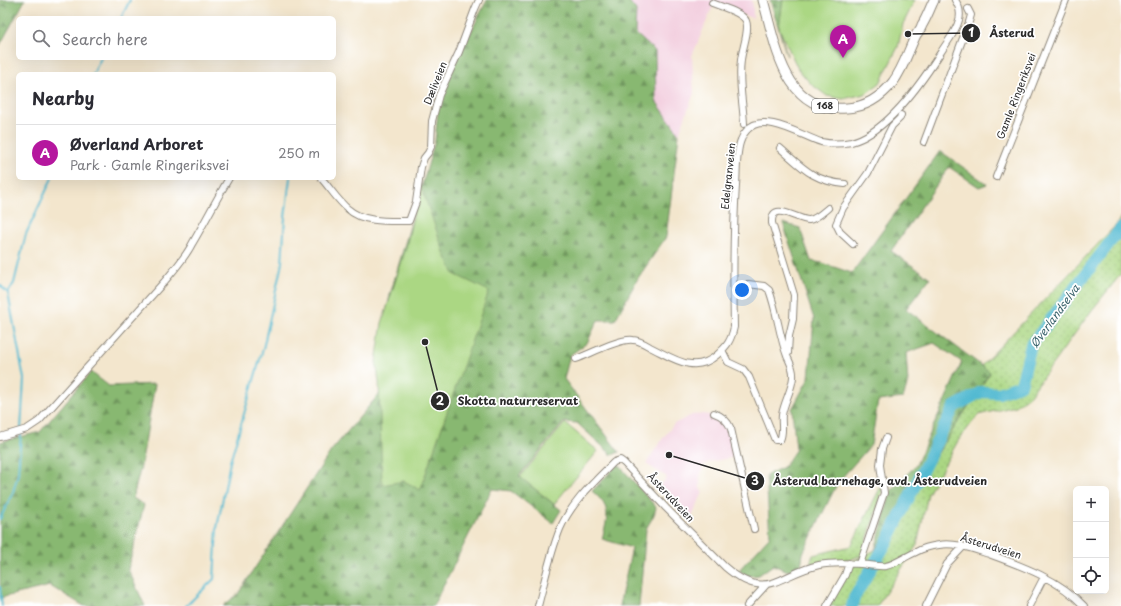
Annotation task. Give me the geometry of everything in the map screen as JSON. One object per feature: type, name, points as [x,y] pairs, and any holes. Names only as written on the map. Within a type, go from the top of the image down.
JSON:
[{"type":"main road","name":"168","points":[[763,0],[788,78],[798,92],[806,98],[826,107],[834,108],[850,108],[868,103],[882,94],[894,81],[901,70],[916,35],[923,25],[934,0]]},
{"type":"main road","name":"168","points":[[916,35],[918,24],[927,0]]},
{"type":"street","name":"Dæliveien","points":[[324,180],[348,209],[355,214],[367,218],[409,221],[416,202],[421,166],[431,147],[432,121],[439,95],[459,52],[479,0]]},
{"type":"street","name":"Edelgranveien","points":[[722,350],[728,344],[734,327],[734,219],[737,163],[741,141],[748,129],[759,123],[769,123],[822,142],[836,144],[851,142],[866,137],[897,110],[927,74],[956,27],[960,14],[955,0]]},
{"type":"street","name":"Gamle Ringeriksvei","points":[[996,177],[1066,0]]},
{"type":"street","points":[[712,3],[742,15],[746,21],[747,30],[740,60],[739,84],[742,98],[744,124]]},
{"type":"street","points":[[924,142],[969,22],[971,15],[968,9]]},
{"type":"street","points":[[853,244],[840,232],[836,224],[843,208],[868,173],[892,126],[901,115]]},
{"type":"street","points":[[780,148],[809,173],[818,178],[834,183],[845,184]]},
{"type":"street","points":[[0,437],[27,429],[39,421],[164,282],[192,245],[228,180]]},
{"type":"street","points":[[787,356],[789,336],[793,319],[794,295],[772,223],[772,218],[774,214],[784,212],[790,213],[805,220],[810,220],[817,217],[828,208]]},
{"type":"street","points":[[576,359],[623,340],[642,342],[691,365],[709,362],[722,350],[728,362],[743,369],[749,377],[775,440],[780,440],[782,437],[784,406],[794,375],[787,356],[769,290],[764,286],[748,284]]},
{"type":"street","points":[[714,413],[728,422],[732,429],[754,529]]},
{"type":"street","points":[[860,564],[884,493],[880,465],[882,449],[886,438]]},
{"type":"street","name":"Åsterudveien","points":[[538,606],[549,561],[560,528],[584,493],[614,462],[620,460],[725,568],[753,584],[766,585],[809,568],[835,563],[881,566],[892,564],[916,552],[934,546],[949,544],[1016,564],[1056,584],[1084,606]]},
{"type":"street","points":[[926,606],[948,564],[963,547]]},
{"type":"street","points":[[827,606],[845,575],[849,564]]},
{"type":"street","points":[[1029,606],[1044,577]]},
{"type":"street","name":"Åsterudveien","points":[[748,606],[766,585]]},
{"type":"shaded area","points":[[628,0],[751,0],[753,5],[753,18],[713,6],[692,56],[694,93],[679,134],[656,101],[655,51],[635,33],[636,10]]},
{"type":"shaded area","points":[[702,414],[716,416],[727,424],[735,457],[709,462],[703,466],[700,476],[700,488],[703,492],[691,519],[659,488],[667,477],[646,464],[674,424],[692,415]]},
{"type":"green space","points":[[0,0],[25,0],[16,16],[0,45]]},
{"type":"green space","points":[[487,0],[628,0],[636,10],[635,33],[655,51],[656,101],[679,134],[666,237],[638,278],[615,320],[598,320],[587,343],[570,355],[564,379],[619,452],[612,455],[577,423],[564,422],[519,476],[561,510],[553,523],[511,491],[492,489],[433,606],[223,606],[238,594],[331,451],[380,393],[381,334],[391,291],[435,141],[438,111],[444,85]]},
{"type":"green space","points":[[770,0],[783,0],[779,28],[787,56]]},
{"type":"green space","points":[[783,0],[915,0],[903,24],[898,47],[880,83],[865,94],[843,99],[827,96],[811,84],[798,69],[779,28]]},
{"type":"green space","points":[[940,151],[987,184],[979,187],[949,167],[891,251],[930,278],[906,309],[990,372],[875,550],[891,491],[916,465],[962,362],[934,343],[906,353],[908,383],[903,398],[878,401],[871,445],[838,482],[803,553],[801,566],[788,571],[773,565],[759,575],[747,576],[739,570],[770,536],[766,475],[784,467],[796,449],[792,409],[809,378],[814,319],[783,223],[800,228],[811,261],[852,273]]},
{"type":"green space","points":[[420,183],[445,255],[454,274],[489,291],[420,490],[404,481],[382,485],[379,382],[376,362],[382,323],[406,248]]},
{"type":"green space","points":[[1121,216],[1121,274],[1092,310],[1030,395],[1016,406],[978,415],[958,441],[928,494],[917,545],[877,606],[827,606],[852,562],[875,550],[990,373],[982,365],[1117,224]]},
{"type":"green space","points":[[91,372],[109,386],[155,384],[141,466],[133,498],[144,505],[128,569],[145,606],[84,606],[50,586],[0,598],[0,442],[40,432]]},
{"type":"green space","points":[[565,423],[598,451],[554,504],[520,477]]},
{"type":"green space","points":[[618,464],[656,507],[646,529],[639,606],[619,606],[632,548],[602,539],[607,518],[606,508],[603,502],[592,491]]},
{"type":"green space","points":[[880,488],[883,490],[862,555],[849,560],[810,563],[813,555],[851,546]]},
{"type":"waterway","points":[[122,16],[130,0]]},
{"type":"waterway","points":[[94,72],[100,60]]},
{"type":"waterway","points":[[8,293],[14,283],[26,234],[51,180]]},
{"type":"waterway","points":[[186,606],[214,579],[217,528],[230,462],[263,349],[282,263],[285,217],[290,180]]},
{"type":"waterway","name":"Øverlandselva","points":[[852,606],[854,598],[887,542],[954,407],[981,392],[999,393],[1021,385],[1031,345],[1121,228]]},
{"type":"waterway","points":[[0,285],[8,293]]},
{"type":"waterway","points":[[8,293],[24,379],[21,429]]},
{"type":"waterway","points":[[0,519],[13,492],[18,474],[21,433]]},
{"type":"waterway","points":[[0,587],[2,606]]},
{"type":"place","name":"Åsterud","points":[[908,34]]},
{"type":"place","name":"Øverland Arboret","points":[[843,58]]},
{"type":"place","name":"Skotta naturreservat","points":[[425,342]]},
{"type":"place","name":"Åsterud barnehage, avd. Åsterudveien","points":[[669,455]]}]
